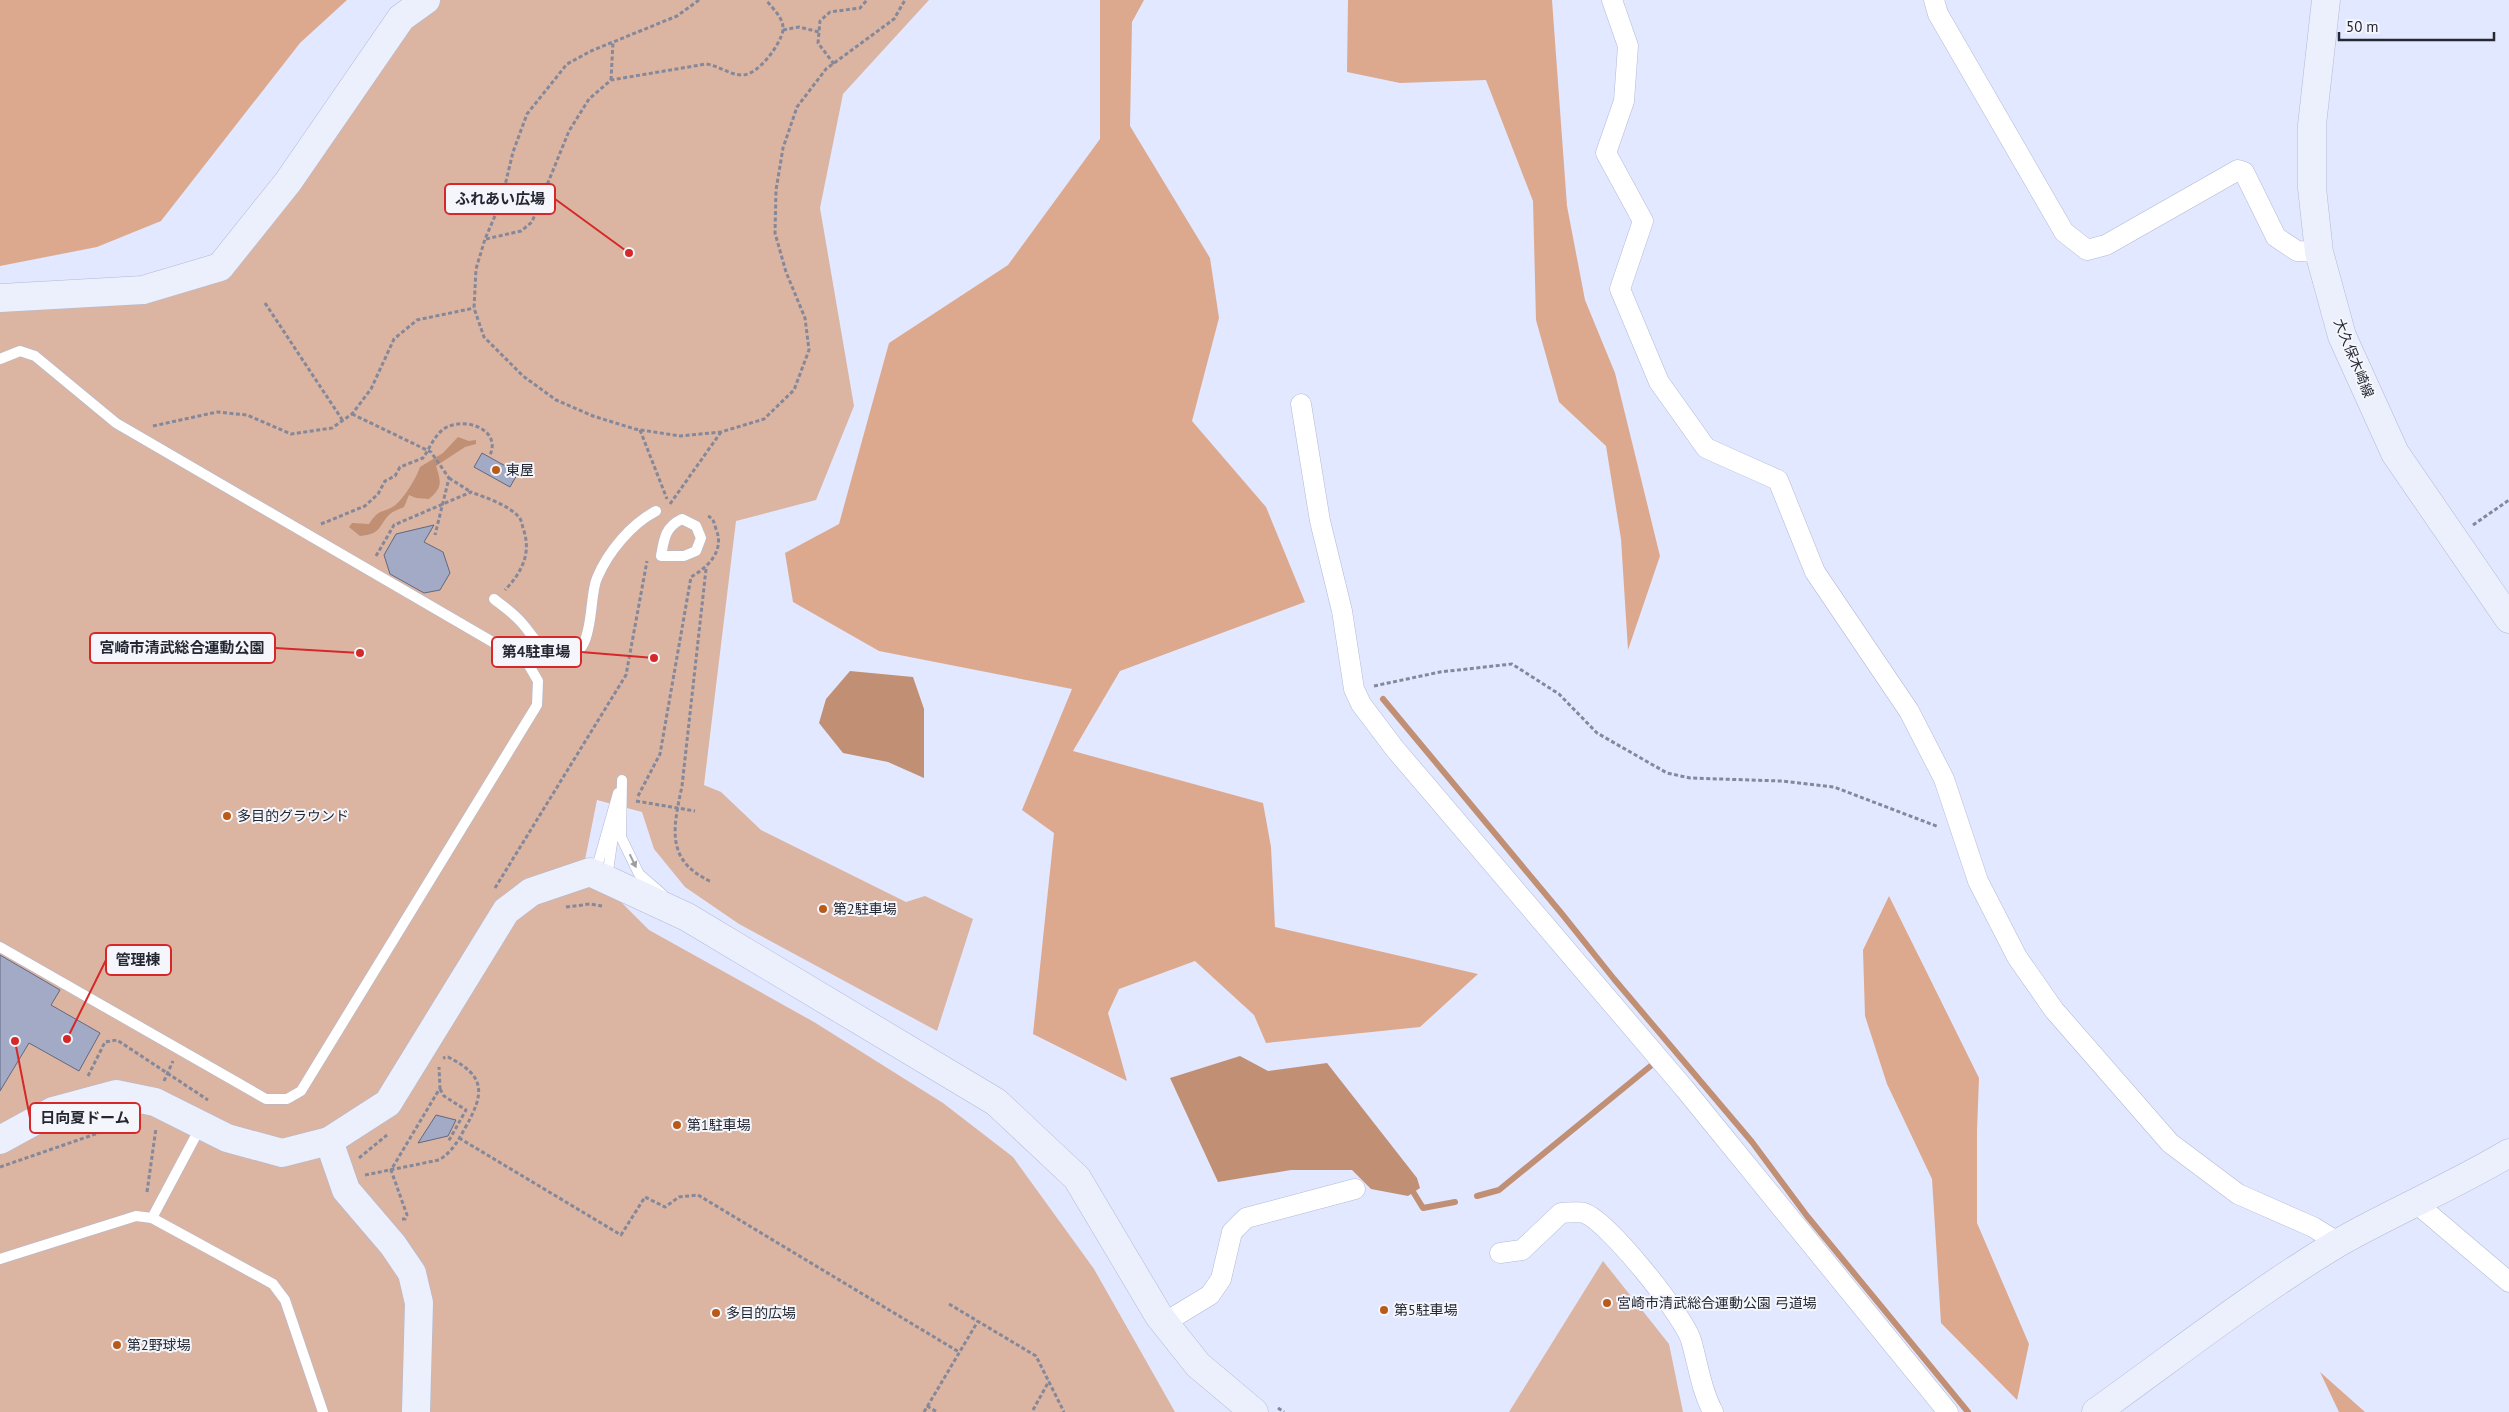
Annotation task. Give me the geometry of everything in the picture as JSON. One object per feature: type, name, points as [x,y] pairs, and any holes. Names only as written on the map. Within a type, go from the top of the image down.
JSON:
[{"type":"street","points":[[0,298],[143,290],[220,267],[288,182],[401,18],[426,0]]},
{"type":"street","points":[[1612,0],[1628,46],[1624,101],[1606,152],[1642,221],[1620,289],[1659,382],[1706,448],[1778,480],[1815,572],[1909,711],[1944,779],[1978,882],[2017,957],[2054,1010],[2170,1143],[2238,1194],[2313,1227],[2339,1243]]},
{"type":"street","points":[[1934,0],[1938,14],[2064,232],[2087,250],[2106,245],[2238,170],[2244,172],[2276,236],[2296,251],[2319,252]]},
{"type":"street","name":"大久保木崎線","points":[[2326,0],[2312,125],[2312,188],[2319,252],[2342,336],[2395,453],[2509,619]]},
{"type":"street","points":[[1301,404],[1320,521],[1342,611],[1354,690],[1361,704],[1395,749],[1684,1088],[1948,1412]]},
{"type":"street","points":[[0,1140],[53,1111],[116,1094],[156,1112],[201,1125],[227,1138],[282,1153],[329,1141],[388,1104],[506,911],[531,892],[598,875],[687,917],[996,1102],[1077,1178],[1164,1323],[1198,1365],[1254,1412]]},
{"type":"street","points":[[329,1141],[346,1190],[394,1245],[412,1273],[419,1303],[416,1412]]},
{"type":"street","points":[[2096,1412],[2199,1336],[2339,1243],[2479,1171],[2509,1153]]},
{"type":"street","points":[[1164,1323],[1210,1295],[1221,1279],[1232,1232],[1246,1218],[1355,1189]]},
{"type":"street","points":[[2416,1203],[2509,1282]]},
{"type":"street","points":[[1500,1252],[1522,1250],[1561,1213],[1584,1212],[1602,1224],[1668,1300],[1691,1338],[1696,1368],[1713,1412]]},
{"type":"lane","points":[[0,359],[20,351],[35,356],[116,423],[527,662],[538,682],[537,705],[301,1091],[287,1099],[266,1099],[0,947]]},
{"type":"lane","points":[[494,599],[520,621],[541,646],[556,655],[569,654],[580,649],[588,637],[596,580],[608,557],[640,520],[656,512]]},
{"type":"lane","points":[[598,875],[599,860],[622,780]]},
{"type":"lane","points":[[598,875],[622,780]]},
{"type":"lane","points":[[622,780],[621,837],[639,874],[687,917]]},
{"type":"lane","points":[[152,1218],[201,1125]]},
{"type":"lane","points":[[0,1259],[136,1216],[152,1218],[273,1284],[285,1300],[322,1412]]},
{"type":"path","points":[[699,0],[677,16],[612,42],[567,64],[527,114],[514,152],[501,202],[485,239],[476,270],[474,308],[484,336],[523,376],[556,400],[593,416],[640,430],[680,436],[721,432],[764,419],[794,390],[809,350],[805,318],[786,272],[775,233],[776,190],[784,148],[797,107],[826,70],[894,19],[905,0]]},
{"type":"path","points":[[485,239],[521,231],[532,222],[569,131],[589,99],[610,80],[706,64],[717,65],[730,73],[745,75],[757,70],[776,48],[782,30],[780,16],[766,0]]},
{"type":"path","points":[[834,64],[818,43],[820,21],[830,12],[860,8],[867,0]]},
{"type":"path","points":[[782,30],[799,27],[819,32]]},
{"type":"path","points":[[610,80],[612,42]]},
{"type":"path","points":[[265,303],[343,422]]},
{"type":"path","points":[[130,431],[217,412],[247,415],[291,434],[332,428],[352,414],[371,389],[394,339],[417,320],[474,308]]},
{"type":"path","points":[[352,414],[428,450],[449,478],[470,492],[498,503],[520,517],[526,536],[527,557],[518,576],[494,599]]},
{"type":"path","points":[[311,536],[322,523],[365,506],[378,494],[385,482],[395,476],[400,467],[406,463],[418,461],[428,450],[432,441],[445,428],[458,423],[473,425],[485,430],[492,439],[493,449],[489,457]]},
{"type":"path","points":[[640,430],[669,505]]},
{"type":"path","points":[[656,512],[669,505],[721,432]]},
{"type":"path","points":[[435,535],[449,478]]},
{"type":"path","points":[[368,570],[394,525],[470,492]]},
{"type":"path","points":[[2453,539],[2509,500]]},
{"type":"path","points":[[669,505],[677,506]]},
{"type":"path","points":[[694,811],[635,800],[660,754],[691,577],[706,568],[717,552],[719,535],[712,518],[706,515]]},
{"type":"path","points":[[626,675],[647,560]]},
{"type":"path","points":[[706,568],[682,786],[674,820],[675,845],[683,862],[696,875],[712,882]]},
{"type":"path","points":[[1354,690],[1440,672],[1512,664],[1559,694],[1597,733],[1667,773],[1690,778],[1781,781],[1834,787],[1963,836]]},
{"type":"path","points":[[560,908],[590,904],[606,906]]},
{"type":"path","points":[[147,1195],[156,1112],[178,1049]]},
{"type":"path","points":[[368,1175],[439,1160],[449,1154],[477,1106],[480,1094],[478,1082],[470,1070],[453,1060]]},
{"type":"path","points":[[439,1062],[440,1088],[444,1096],[466,1110],[448,1142]]},
{"type":"path","points":[[400,1219],[405,1219],[406,1215],[391,1170],[440,1088]]},
{"type":"path","points":[[0,1167],[110,1129],[121,1118]]},
{"type":"path","points":[[459,1138],[621,1235],[645,1197],[665,1208],[679,1197],[698,1195],[959,1352]]},
{"type":"path","points":[[364,1176],[370,1183]]},
{"type":"path","points":[[949,1304],[1036,1356],[1064,1412]]},
{"type":"path","points":[[924,1412],[978,1321]]},
{"type":"path","points":[[1033,1410],[1049,1381]]},
{"type":"path","points":[[928,1406],[937,1412]]},
{"type":"shaded area","points":[[0,0],[347,0],[300,43],[161,221],[97,247],[0,266]]},
{"type":"shaded area","points":[[426,0],[929,0],[843,94],[820,208],[854,406],[816,500],[736,521],[704,785],[721,792],[761,830],[906,902],[925,896],[973,919],[937,1031],[739,924],[685,887],[654,849],[642,812],[597,800],[584,865],[649,930],[814,1022],[943,1103],[1013,1157],[1094,1269],[1175,1412],[0,1412],[0,298],[220,267]]},
{"type":"shaded area","points":[[1100,0],[1144,0],[1132,22],[1130,126],[1210,258],[1219,318],[1192,421],[1266,507],[1305,602],[1120,671],[1073,751],[1263,803],[1271,847],[1275,927],[1478,974],[1420,1027],[1266,1043],[1254,1015],[1195,961],[1119,989],[1108,1013],[1127,1081],[1033,1034],[1054,833],[1022,810],[1072,689],[879,651],[793,602],[785,553],[839,524],[889,343],[1008,265],[1100,139]]},
{"type":"shaded area","points":[[1348,0],[1552,0],[1567,206],[1585,300],[1615,373],[1660,556],[1628,650],[1621,539],[1606,446],[1559,402],[1536,320],[1533,201],[1486,80],[1400,83],[1347,72]]},
{"type":"shaded area","points":[[458,437],[469,441],[476,440],[476,444],[465,447],[436,466],[440,484],[437,491],[429,499],[416,498],[409,495],[404,507],[390,514],[376,532],[372,534],[360,536],[349,527],[352,523],[369,524],[378,513],[394,506],[409,488],[420,467],[443,453]]},
{"type":"shaded area","points":[[850,671],[913,677],[924,709],[924,778],[888,762],[843,753],[819,723],[826,699]]},
{"type":"shaded area","points":[[1889,896],[1979,1078],[1977,1223],[2029,1344],[2017,1400],[1941,1323],[1932,1179],[1887,1084],[1865,1016],[1863,950]]},
{"type":"shaded area","points":[[1240,1056],[1268,1071],[1327,1063],[1417,1178],[1420,1188],[1408,1196],[1371,1189],[1352,1170],[1291,1170],[1218,1182],[1170,1078]]},
{"type":"shaded area","name":"宮崎市清武総合運動公園 弓道場","points":[[1603,1261],[1669,1344],[1683,1412],[1509,1412]]},
{"type":"shaded area","points":[[2320,1372],[2365,1412],[2339,1412]]},
{"type":"building","name":"東屋","points":[[482,453],[518,473],[510,487],[474,467]]},
{"type":"building","points":[[434,525],[424,542],[443,552],[450,573],[440,590],[424,593],[390,574],[384,555],[396,534]]},
{"type":"building","points":[[0,955],[60,990],[51,1005],[100,1033],[79,1071],[29,1043],[0,1091]]},
{"type":"building","points":[[436,1115],[456,1120],[448,1136],[418,1143]]},
{"type":"waterway","points":[[1383,699],[1614,979],[1752,1142],[1807,1216],[1968,1412]]},
{"type":"waterway","points":[[1477,1196],[1499,1190],[1653,1064]]},
{"type":"waterway","points":[[1412,1190],[1423,1208],[1455,1202]]},
{"type":"place","name":"ふれあい広場","points":[[629,253]]},
{"type":"place","name":"東屋","points":[[496,470]]},
{"type":"place","name":"宮崎市清武総合運動公園","points":[[360,653]]},
{"type":"place","name":"第4駐車場","points":[[654,658]]},
{"type":"place","name":"多目的グラウンド","points":[[227,816]]},
{"type":"place","name":"第2駐車場","points":[[823,909]]},
{"type":"place","name":"管理棟","points":[[67,1039]]},
{"type":"place","name":"日向夏ドーム","points":[[15,1041]]},
{"type":"place","name":"第1駐車場","points":[[677,1125]]},
{"type":"place","name":"宮崎市清武総合運動公園 弓道場","points":[[1607,1303]]},
{"type":"place","name":"第5駐車場","points":[[1384,1310]]},
{"type":"place","name":"多目的広場","points":[[716,1313]]},
{"type":"place","name":"第2野球場","points":[[117,1345]]}]
